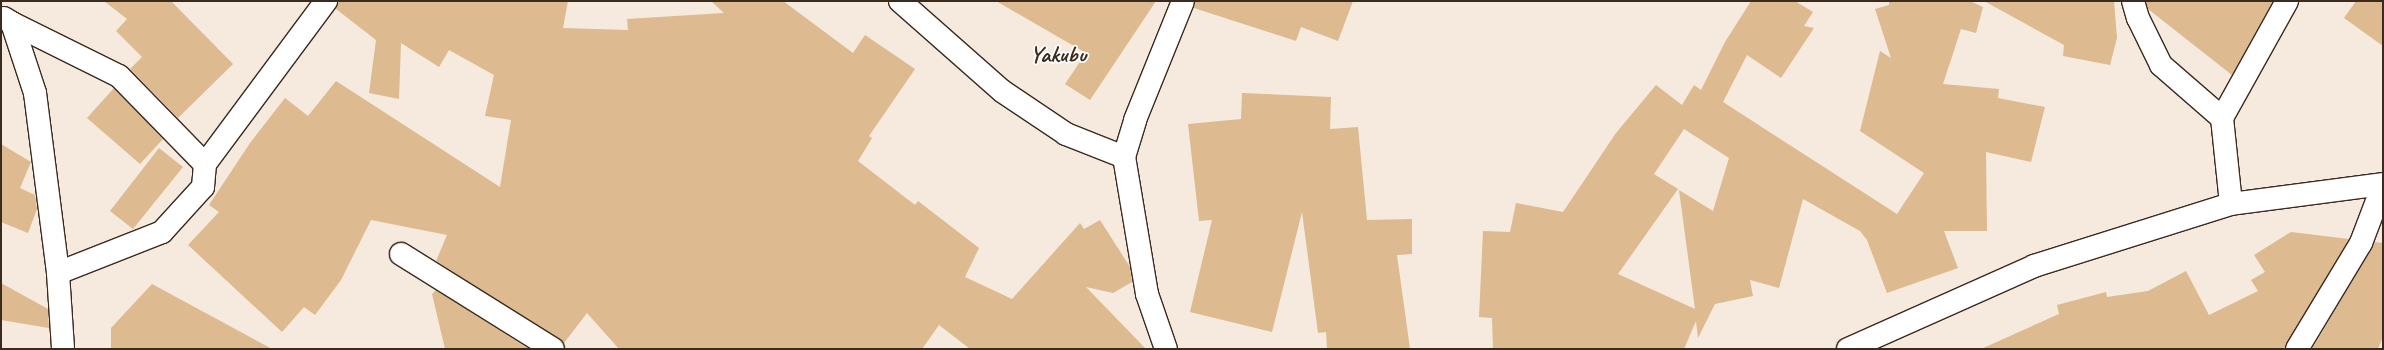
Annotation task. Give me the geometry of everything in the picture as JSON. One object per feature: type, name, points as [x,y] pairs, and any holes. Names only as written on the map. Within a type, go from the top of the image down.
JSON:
[{"type":"street","points":[[58,273],[162,232],[203,187],[205,164],[326,1]]},
{"type":"street","points":[[900,1],[1002,91],[1066,134],[1124,157]]},
{"type":"street","points":[[1166,349],[1147,294],[1124,157],[1135,120],[1183,1]]},
{"type":"street","points":[[2133,1],[2138,18],[2161,65],[2222,118]]},
{"type":"street","points":[[2231,204],[2222,118],[2287,1]]},
{"type":"street","points":[[6,19],[119,76],[205,164]]},
{"type":"street","points":[[6,19],[35,93],[58,273],[63,349]]},
{"type":"street","points":[[1848,349],[2034,266],[2231,204],[2383,185],[2361,243],[2297,349]]},
{"type":"street","points":[[401,254],[553,349]]},
{"type":"building","points":[[104,1],[171,1],[233,64],[178,118],[130,69],[142,57],[116,31],[127,19]]},
{"type":"building","points":[[338,1],[568,1],[563,28],[628,30],[627,19],[724,13],[711,1],[783,1],[853,53],[865,35],[915,69],[869,136],[872,138],[858,161],[915,205],[918,201],[979,248],[965,277],[1012,299],[1080,223],[1084,229],[1100,220],[1130,267],[1132,282],[1113,293],[1086,287],[1146,349],[970,349],[939,325],[922,349],[619,349],[587,313],[564,343],[436,261],[447,235],[371,220],[341,280],[315,315],[304,307],[282,332],[188,245],[219,212],[209,205],[250,143],[285,98],[308,116],[336,81],[500,187],[511,120],[485,116],[494,75],[449,50],[439,67],[401,43],[399,99],[369,93],[376,40],[336,9]]},
{"type":"building","points":[[996,1],[1156,1],[1090,100],[1065,84],[1086,53]]},
{"type":"building","points":[[1195,1],[1353,1],[1338,41],[1301,27],[1296,41],[1194,8]]},
{"type":"building","points":[[1751,1],[1795,1],[1813,12],[1804,26],[1814,28],[1781,78],[1747,55],[1723,102],[1897,214],[1924,173],[1860,131],[1880,51],[1891,58],[1875,9],[1889,5],[1889,1],[1970,1],[1983,7],[1976,33],[1961,29],[1943,84],[1999,89],[1998,98],[2045,107],[2031,162],[1986,152],[1987,231],[1944,231],[1958,268],[1887,293],[1867,240],[1860,231],[1803,199],[1779,288],[1750,280],[1753,296],[1715,304],[1698,338],[1696,321],[1684,349],[1493,349],[1492,318],[1479,317],[1483,231],[1510,232],[1516,203],[1563,212],[1616,133],[1656,85],[1682,105],[1694,85],[1701,90],[1725,42]],"holes":[[[1684,129],[1729,158],[1713,211],[1679,190],[1695,309],[1618,274],[1678,189],[1654,174]]]},
{"type":"building","points":[[1984,1],[2114,1],[2117,38],[2110,65],[2063,56],[2064,45]]},
{"type":"building","points":[[2146,1],[2273,1],[2232,75],[2148,9]]},
{"type":"building","points":[[2356,1],[2383,1],[2383,46],[2344,18]]},
{"type":"building","points":[[114,88],[163,139],[140,164],[87,118]]},
{"type":"building","points":[[1242,93],[1331,97],[1330,129],[1358,127],[1367,220],[1412,219],[1412,254],[1397,255],[1410,349],[1327,349],[1326,332],[1318,333],[1302,212],[1272,332],[1190,312],[1212,220],[1199,221],[1188,124],[1241,119]]},
{"type":"building","points":[[1,144],[31,162],[20,188],[35,195],[37,209],[28,233],[1,222]]},
{"type":"building","points":[[159,148],[183,167],[133,229],[110,211]]},
{"type":"building","points":[[2291,232],[2349,239],[2285,349],[1981,349],[2059,314],[2057,305],[2106,292],[2107,297],[2148,291],[2186,271],[2209,315],[2258,291],[2251,280],[2265,272],[2254,255]]},
{"type":"building","points":[[2375,242],[2383,243],[2383,337],[2378,349],[2312,349]]},
{"type":"building","points":[[1,283],[48,309],[49,328],[1,320]]},
{"type":"building","points":[[152,284],[272,349],[111,349],[111,328]]},
{"type":"building","points":[[436,290],[529,349],[445,349],[432,294]]},
{"type":"district","name":"Yakubu","points":[[1058,55]]}]
